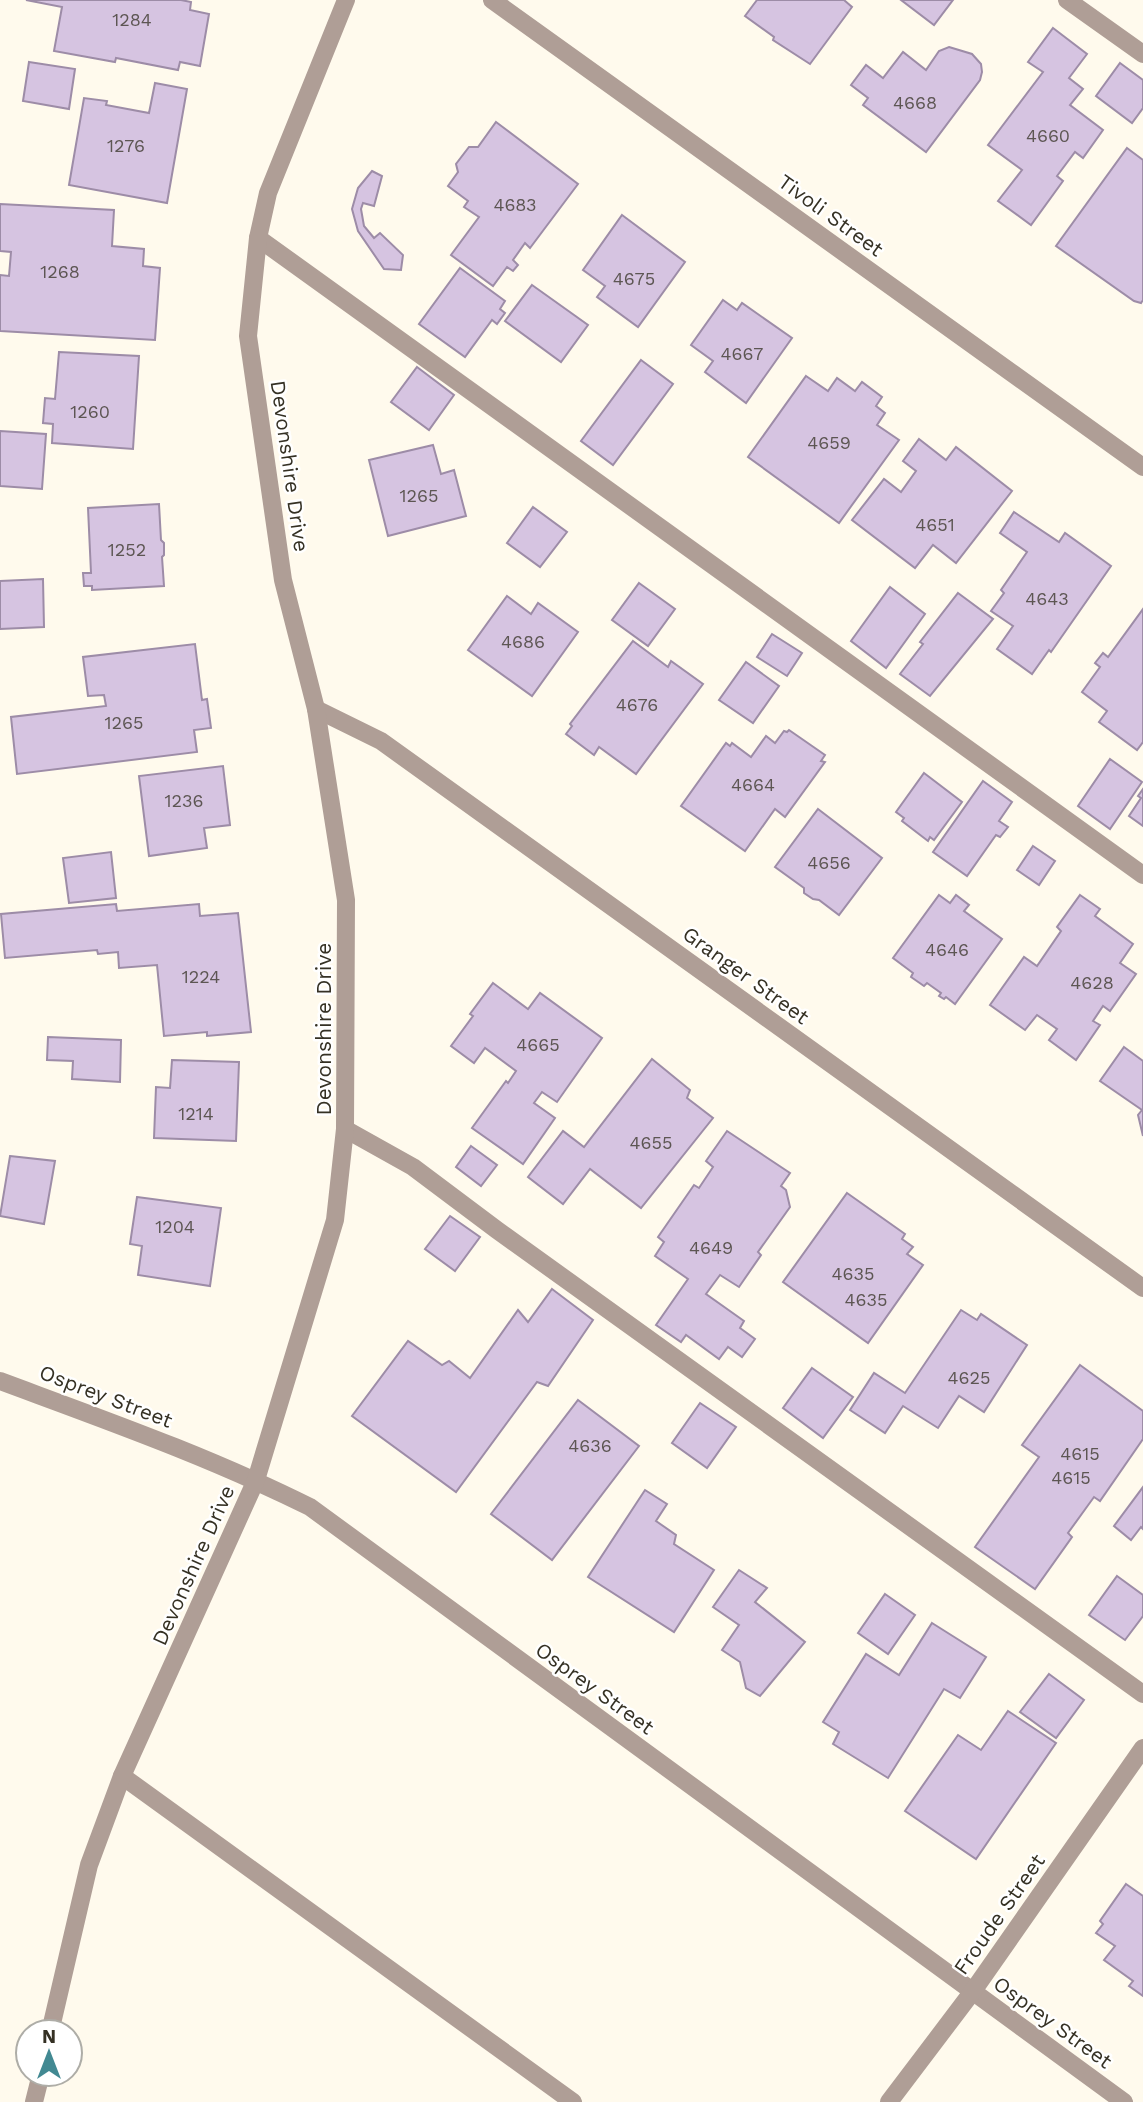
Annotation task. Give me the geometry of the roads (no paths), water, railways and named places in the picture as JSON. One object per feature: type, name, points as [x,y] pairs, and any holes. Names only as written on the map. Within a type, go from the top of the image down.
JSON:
[{"type":"street","name":"Devonshire Drive","points":[[53,2018],[89,1865],[122,1776],[256,1480],[335,1220],[345,1129],[346,900],[316,709],[283,580],[248,336],[258,238],[268,193],[346,0]]},
{"type":"street","name":"Tivoli Street","points":[[492,0],[1143,467]]},
{"type":"street","points":[[1067,0],[1143,54]]},
{"type":"street","points":[[258,238],[1143,875]]},
{"type":"street","name":"Granger Street","points":[[316,709],[381,741],[1143,1288]]},
{"type":"street","points":[[345,1129],[413,1167],[1143,1693]]},
{"type":"street","name":"Osprey Street","points":[[0,1381],[192,1453],[310,1507],[1124,2102]]},
{"type":"street","name":"Froude Street","points":[[888,2102],[973,1991],[1143,1748]]},
{"type":"street","points":[[122,1776],[573,2102]]}]
